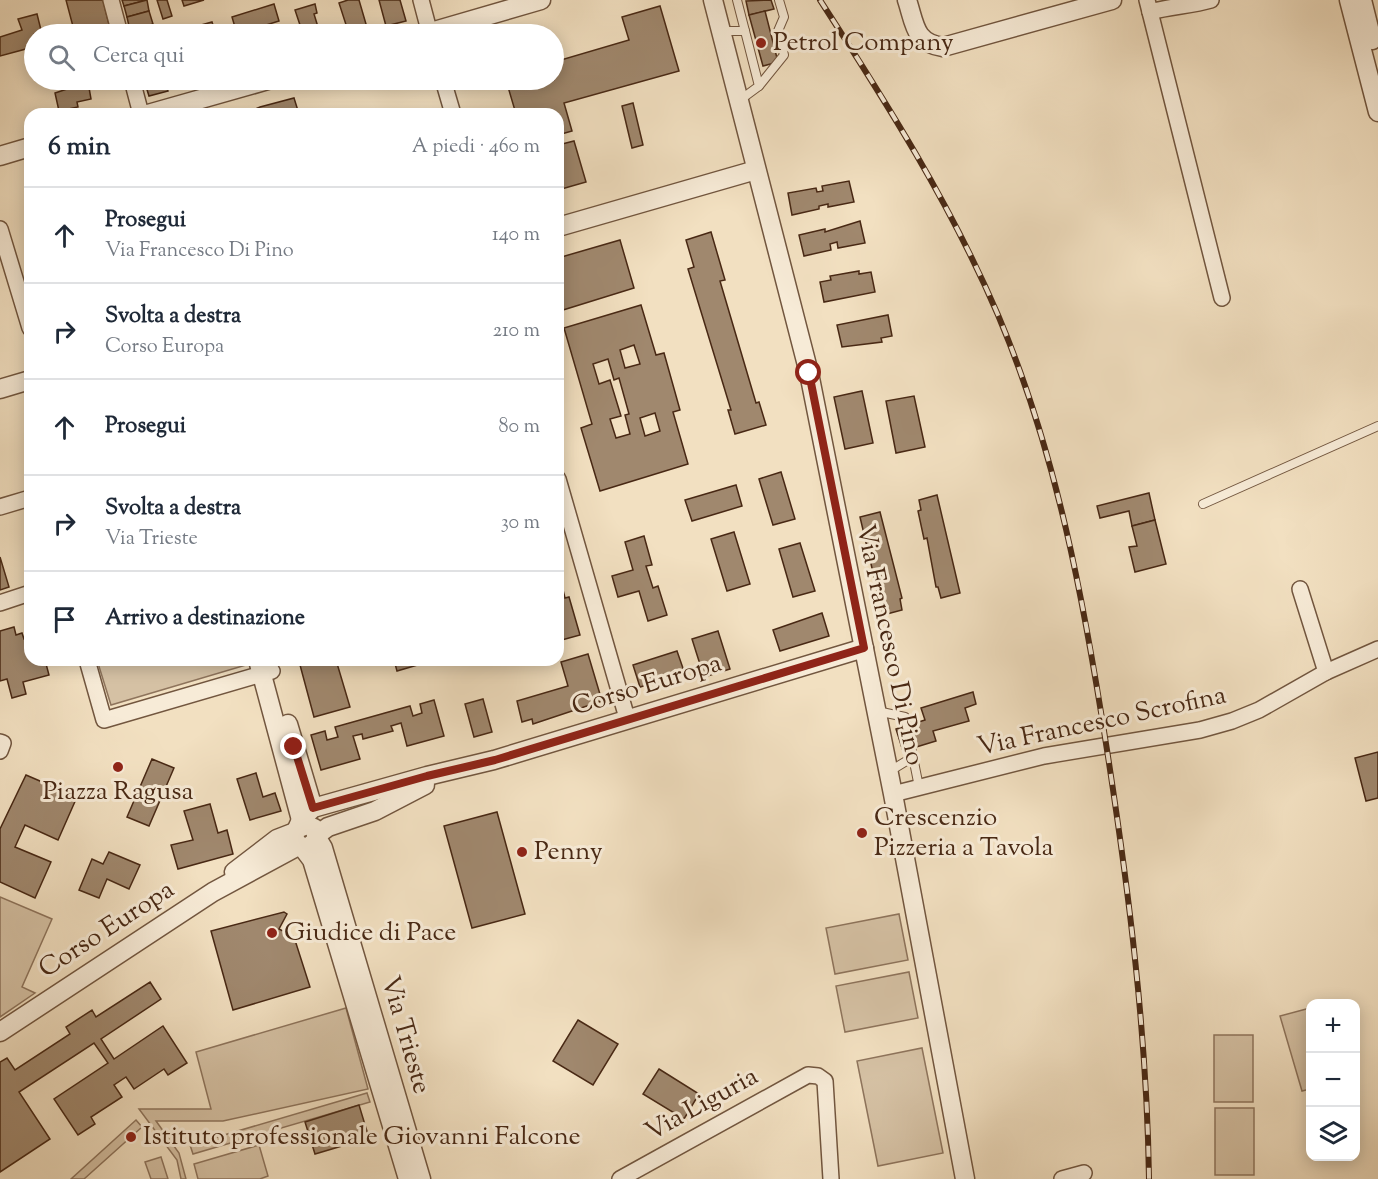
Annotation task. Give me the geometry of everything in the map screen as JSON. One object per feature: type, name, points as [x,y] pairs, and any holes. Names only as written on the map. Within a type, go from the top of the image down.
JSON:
[{"type":"street","points":[[111,0],[117,24]]},
{"type":"street","points":[[421,0],[426,24]]},
{"type":"street","points":[[461,24],[541,0]]},
{"type":"street","name":"Via Francesco Di Pino","points":[[713,0],[809,373],[889,772],[965,1179]]},
{"type":"street","points":[[907,0],[917,32],[924,42],[943,47],[1112,0]]},
{"type":"street","points":[[1211,0],[1195,5],[1149,6],[1222,298]]},
{"type":"street","points":[[1349,0],[1378,112]]},
{"type":"street","points":[[1362,0],[1378,66]]},
{"type":"street","points":[[135,90],[139,108]]},
{"type":"street","points":[[169,108],[233,90]]},
{"type":"street","points":[[446,90],[451,108]]},
{"type":"street","points":[[0,156],[24,149]]},
{"type":"street","points":[[564,225],[756,170]]},
{"type":"street","points":[[0,229],[24,308]]},
{"type":"street","points":[[0,389],[24,382]]},
{"type":"street","points":[[0,507],[24,500]]},
{"type":"street","points":[[564,500],[627,718]]},
{"type":"street","points":[[1300,589],[1326,672]]},
{"type":"street","points":[[0,603],[24,595]]},
{"type":"street","name":"Corso Europa","points":[[471,766],[864,648]]},
{"type":"street","name":"Via Francesco Scrofina","points":[[893,794],[1044,756],[1200,730],[1232,721],[1259,710],[1326,672],[1378,649]]},
{"type":"street","points":[[89,666],[104,720],[265,666]]},
{"type":"street","name":"Via Trieste","points":[[265,666],[312,860],[408,1179]]},
{"type":"street","points":[[305,832],[341,800],[471,766]]},
{"type":"street","points":[[305,832],[375,811],[421,787],[471,766]]},
{"type":"street","points":[[341,800],[346,805],[349,820]]},
{"type":"street","name":"Corso Europa","points":[[0,1032],[213,892],[277,839],[305,832]]},
{"type":"street","name":"Via Trieste","points":[[305,832],[323,848],[421,1179]]},
{"type":"street","name":"Via Liguria","points":[[620,1179],[808,1075],[818,1076],[825,1081],[831,1179]]},
{"type":"street","points":[[1062,1179],[1084,1173]]},
{"type":"lane","points":[[737,0],[759,86]]},
{"type":"lane","points":[[738,101],[759,86],[784,55],[778,31],[784,17],[779,0]]},
{"type":"lane","points":[[720,31],[745,32]]},
{"type":"lane","points":[[1203,504],[1378,426]]},
{"type":"lane","points":[[877,711],[905,717],[919,788]]},
{"type":"lane","points":[[889,772],[913,757]]},
{"type":"shaded area","points":[[99,666],[243,666],[111,705]]},
{"type":"shaded area","points":[[0,897],[52,919],[22,987],[35,993],[0,1017]]},
{"type":"shaded area","points":[[899,914],[908,960],[835,974],[826,928]]},
{"type":"shaded area","points":[[909,972],[918,1018],[845,1032],[836,986]]},
{"type":"shaded area","points":[[346,1008],[368,1089],[223,1121],[156,1121],[179,1153],[186,1179],[181,1179],[177,1160],[139,1109],[211,1109],[196,1052]]},
{"type":"shaded area","points":[[1306,1009],[1306,1090],[1302,1091],[1280,1016]]},
{"type":"shaded area","points":[[1214,1035],[1253,1035],[1253,1102],[1214,1102]]},
{"type":"shaded area","points":[[922,1048],[943,1153],[878,1166],[857,1061]]},
{"type":"shaded area","points":[[367,1093],[370,1102],[193,1154],[190,1145]]},
{"type":"shaded area","points":[[1215,1108],[1254,1108],[1254,1175],[1215,1175]]},
{"type":"shaded area","points":[[136,1120],[142,1127],[84,1179],[71,1179]]},
{"type":"shaded area","points":[[259,1145],[268,1176],[260,1179],[198,1179],[194,1164]]},
{"type":"shaded area","points":[[161,1157],[168,1179],[151,1179],[145,1162]]},
{"type":"building","points":[[66,0],[103,0],[109,24],[72,24]]},
{"type":"building","points":[[122,0],[147,0],[124,6]]},
{"type":"building","points":[[147,0],[149,11],[127,17],[124,6]]},
{"type":"building","points":[[157,0],[167,0],[172,16],[163,19]]},
{"type":"building","points":[[182,0],[204,0],[184,6]]},
{"type":"building","points":[[359,0],[366,24],[346,24],[339,3]]},
{"type":"building","points":[[379,0],[400,0],[406,21],[385,24]]},
{"type":"building","points":[[771,0],[774,9],[749,15],[746,1]]},
{"type":"building","points":[[274,4],[279,21],[269,24],[234,24],[232,17]]},
{"type":"building","points":[[315,4],[317,13],[314,14],[317,24],[300,24],[295,10]]},
{"type":"building","points":[[660,6],[679,71],[564,103],[572,131],[564,133],[564,108],[514,108],[509,90],[564,90],[564,59],[629,40],[622,17]]},
{"type":"building","points":[[149,11],[153,24],[128,24],[127,17]]},
{"type":"building","points":[[765,11],[778,62],[763,66],[749,15]]},
{"type":"building","points":[[37,14],[40,24],[24,24],[24,50],[0,56],[0,37],[22,30],[18,19]]},
{"type":"building","points":[[64,90],[89,90],[91,99],[77,102],[78,107],[58,108],[55,93]]},
{"type":"building","points":[[147,90],[168,91],[149,96]]},
{"type":"building","points":[[294,98],[297,108],[258,108]]},
{"type":"building","points":[[633,103],[643,145],[632,148],[622,106]]},
{"type":"building","points":[[574,141],[586,182],[564,188],[564,144]]},
{"type":"building","points":[[849,181],[854,202],[828,207],[828,204],[819,206],[819,209],[792,215],[788,193],[816,188],[817,192],[823,191],[822,186]]},
{"type":"building","points":[[860,221],[865,243],[838,248],[837,242],[830,244],[831,250],[804,256],[799,235],[825,229],[825,232]]},
{"type":"building","points":[[711,232],[725,280],[720,281],[756,403],[759,402],[766,425],[735,434],[728,410],[731,410],[688,269],[694,267],[686,240]]},
{"type":"building","points":[[620,240],[634,288],[564,310],[564,256]]},
{"type":"building","points":[[859,271],[859,274],[871,272],[875,292],[824,302],[820,282],[831,280],[830,276]]},
{"type":"building","points":[[641,305],[656,355],[664,353],[680,410],[673,412],[688,464],[600,491],[581,428],[592,424],[564,328]],"holes":[[[634,345],[640,364],[625,368],[620,350]],[[608,359],[614,380],[619,378],[629,414],[625,415],[630,434],[616,438],[610,419],[621,416],[610,380],[599,384],[593,364]],[[655,413],[660,431],[645,436],[640,418]]]},
{"type":"building","points":[[888,315],[892,336],[881,338],[882,342],[842,347],[837,325]]},
{"type":"building","points":[[862,391],[873,443],[845,449],[834,397]]},
{"type":"building","points":[[914,396],[925,447],[896,453],[886,401]]},
{"type":"building","points":[[781,472],[795,519],[773,525],[759,479]]},
{"type":"building","points":[[736,485],[742,506],[692,521],[685,500]]},
{"type":"building","points":[[1149,493],[1155,520],[1132,526],[1129,511],[1100,518],[1097,506]]},
{"type":"building","points":[[937,495],[960,593],[941,598],[938,587],[936,587],[927,538],[924,539],[918,511],[921,510],[919,500]]},
{"type":"building","points":[[880,512],[902,598],[900,599],[902,610],[883,615],[860,517]]},
{"type":"building","points":[[1155,520],[1166,564],[1135,572],[1129,547],[1137,546],[1132,526]]},
{"type":"building","points":[[734,532],[750,584],[727,591],[711,539]]},
{"type":"building","points":[[644,536],[652,565],[646,566],[653,588],[658,586],[667,615],[648,621],[639,591],[618,597],[612,576],[633,570],[625,542]]},
{"type":"building","points":[[800,543],[815,591],[793,597],[779,549]]},
{"type":"building","points":[[0,557],[9,587],[0,590]]},
{"type":"building","points":[[564,594],[565,598],[569,597],[580,635],[564,639]]},
{"type":"building","points":[[822,613],[829,636],[780,651],[773,630]]},
{"type":"building","points":[[14,627],[16,635],[22,633],[24,666],[47,666],[49,675],[23,682],[26,694],[12,698],[7,679],[0,681],[0,631]]},
{"type":"building","points":[[718,631],[730,669],[704,677],[692,639]]},
{"type":"building","points":[[677,651],[685,674],[640,687],[633,665]]},
{"type":"building","points":[[588,654],[602,701],[533,724],[532,719],[522,722],[517,701],[568,686],[562,666],[564,661]]},
{"type":"building","points":[[300,666],[338,666],[350,707],[314,717]]},
{"type":"building","points":[[396,666],[414,666],[397,671]]},
{"type":"building","points":[[973,692],[976,704],[965,708],[969,721],[933,731],[936,741],[903,751],[896,729],[925,720],[921,708]]},
{"type":"building","points":[[483,699],[492,732],[474,737],[465,704]]},
{"type":"building","points":[[434,700],[444,736],[407,746],[401,723],[391,726],[393,731],[363,739],[362,734],[353,736],[360,759],[321,770],[311,735],[325,731],[327,740],[338,737],[335,727],[410,706],[413,716],[422,713],[420,704]]},
{"type":"building","points":[[1378,752],[1378,798],[1366,801],[1355,758]]},
{"type":"building","points":[[152,759],[174,768],[149,826],[127,817]]},
{"type":"building","points":[[256,773],[263,797],[275,793],[281,811],[250,820],[237,779]]},
{"type":"building","points":[[26,775],[77,797],[58,840],[25,825],[15,847],[51,862],[35,898],[0,882],[0,829]]},
{"type":"building","points":[[210,804],[218,833],[227,830],[233,854],[178,869],[171,845],[193,840],[184,811]]},
{"type":"building","points":[[497,812],[525,914],[472,928],[444,826]]},
{"type":"building","points":[[109,852],[140,865],[129,889],[107,879],[99,898],[79,890],[92,859],[103,864]]},
{"type":"building","points":[[284,912],[287,914],[279,929],[294,937],[310,987],[233,1010],[211,931]]},
{"type":"building","points":[[150,982],[161,999],[101,1039],[114,1059],[163,1026],[187,1063],[168,1075],[164,1069],[134,1089],[126,1077],[114,1085],[122,1097],[91,1117],[95,1124],[78,1135],[54,1099],[108,1063],[94,1043],[19,1092],[50,1139],[0,1172],[0,1062],[7,1058],[15,1070],[70,1034],[66,1027],[92,1010],[96,1017]]},
{"type":"building","points":[[578,1020],[618,1044],[593,1085],[553,1061]]},
{"type":"building","points":[[659,1069],[699,1094],[684,1119],[643,1094]]},
{"type":"building","points":[[359,1105],[369,1138],[315,1154],[305,1122]]},
{"type":"railway","points":[[820,0],[916,154],[959,233],[998,315],[1037,421],[1066,529],[1089,639],[1123,857],[1141,1017],[1149,1179]]},
{"type":"place","name":"Petrol Company","points":[[761,43]]},
{"type":"place","name":"Piazza Ragusa","points":[[118,767]]},
{"type":"place","name":"Crescenzio Pizzeria a Tavola","points":[[862,833]]},
{"type":"place","name":"Penny","points":[[522,852]]},
{"type":"place","name":"Giudice di Pace","points":[[272,933]]},
{"type":"place","name":"Istituto professionale Giovanni Falcone","points":[[131,1137]]},
{"type":"route","points":[[294,747],[313,808],[427,776],[495,760],[627,718],[864,648],[840,538],[809,373]]}]
